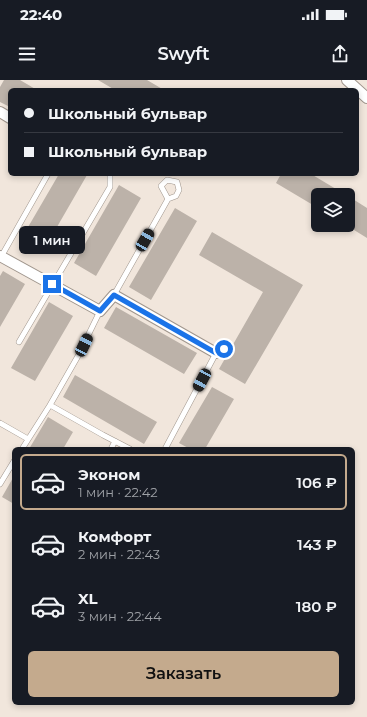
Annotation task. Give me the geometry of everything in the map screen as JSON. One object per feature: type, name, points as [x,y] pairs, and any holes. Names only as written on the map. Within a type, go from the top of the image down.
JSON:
[{"type":"street","points":[[347,80],[356,88]]},
{"type":"street","points":[[359,91],[367,98]]},
{"type":"street","points":[[0,258],[52,284],[100,311],[114,295],[220,351]]},
{"type":"lane","points":[[0,258],[47,176]]},
{"type":"lane","points":[[19,342],[110,187],[110,176]]},
{"type":"lane","points":[[114,295],[168,199]]},
{"type":"lane","points":[[23,447],[50,405],[78,356],[100,311]]},
{"type":"lane","points":[[166,447],[220,351]]},
{"type":"lane","points":[[50,405],[126,447]]},
{"type":"lane","points":[[0,423],[28,440]]},
{"type":"lane","points":[[111,447],[115,441]]},
{"type":"lane","points":[[0,484],[12,464]]},
{"type":"building","points":[[4,80],[20,80],[34,88],[8,88],[8,106],[0,102],[0,87]]},
{"type":"building","points":[[98,80],[147,80],[161,88],[112,88]]},
{"type":"building","points":[[58,176],[86,176],[46,246],[24,234]]},
{"type":"building","points":[[280,176],[314,176],[334,188],[311,188],[311,204],[276,183]]},
{"type":"building","points":[[119,185],[141,198],[96,276],[74,263]]},
{"type":"building","points":[[355,200],[367,208],[367,238],[355,231]]},
{"type":"building","points":[[175,208],[197,221],[151,300],[129,287]]},
{"type":"building","points":[[212,232],[303,285],[245,384],[219,369],[263,292],[199,255]]},
{"type":"building","points":[[3,271],[25,284],[0,327],[0,276]]},
{"type":"building","points":[[49,302],[73,316],[35,381],[11,368]]},
{"type":"building","points":[[116,307],[197,353],[184,374],[104,328]]},
{"type":"building","points":[[75,375],[157,422],[144,444],[63,397]]},
{"type":"building","points":[[212,387],[234,399],[206,447],[186,447],[179,443]]},
{"type":"building","points":[[48,417],[73,432],[64,447],[30,447]]},
{"type":"building","points":[[12,480],[12,503],[2,497]]},
{"type":"route","points":[[52,284],[100,311],[114,295],[216,353],[224,349]]}]
